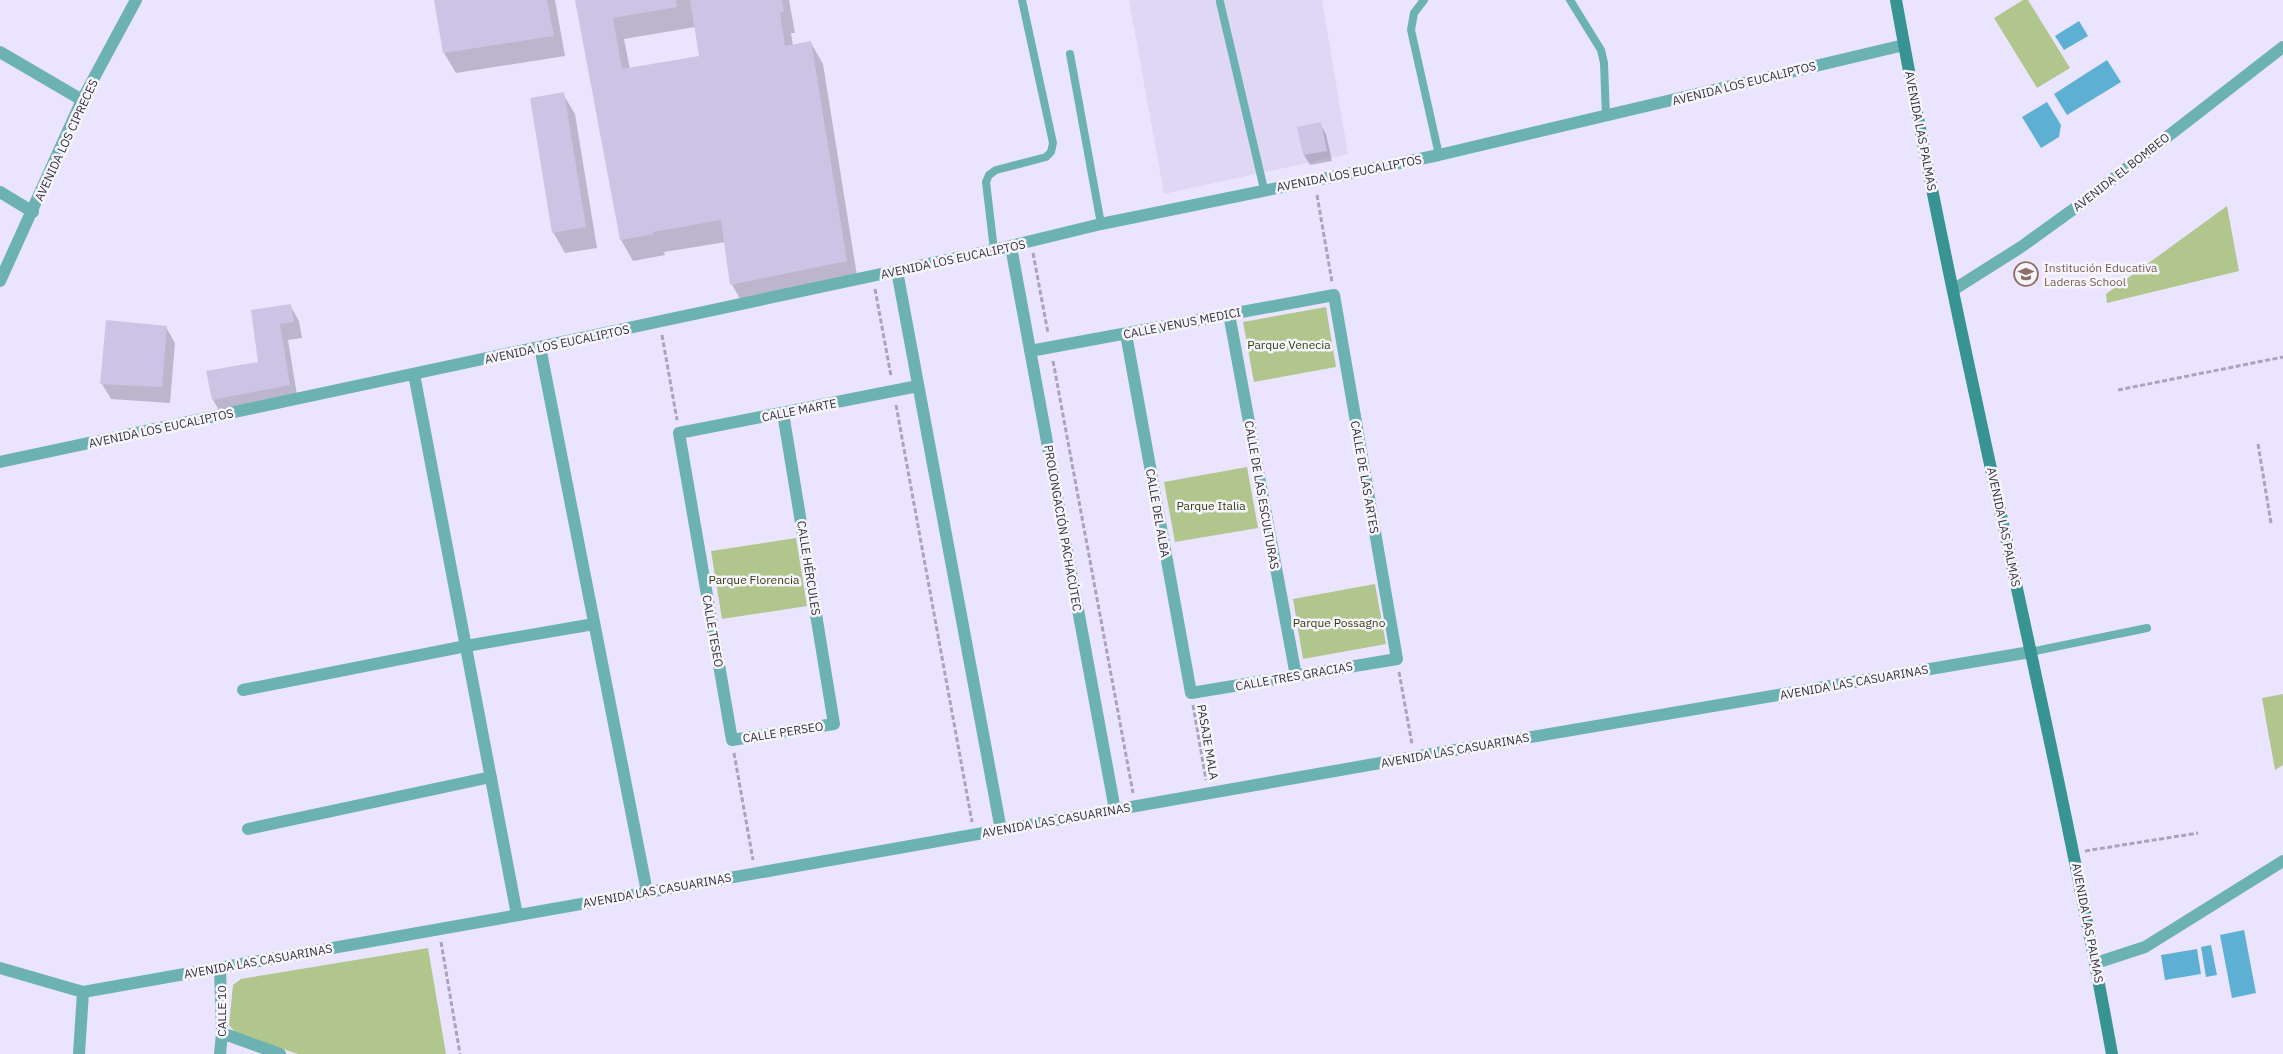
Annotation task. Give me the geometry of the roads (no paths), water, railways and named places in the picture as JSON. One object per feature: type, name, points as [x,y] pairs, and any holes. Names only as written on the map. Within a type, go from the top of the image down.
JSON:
[{"type":"main road","name":"AVENIDA LAS PALMAS","points":[[1896,0],[1953,290],[2074,853],[2112,1054]]},
{"type":"street","name":"AVENIDA LOS CIPRECES","points":[[0,281],[33,212],[82,100],[136,0]]},
{"type":"street","name":"AVENIDA LOS EUCALIPTOS","points":[[0,462],[1011,247],[1101,224],[1264,189],[1314,182],[1439,155],[1904,45]]},
{"type":"street","name":"AVENIDA EL BOMBEO","points":[[1953,290],[2021,247],[2082,203],[2283,47]]},
{"type":"street","points":[[0,52],[82,100]]},
{"type":"street","points":[[0,192],[33,212]]},
{"type":"street","name":"PROLONGACIÓN PACHACÚTEC","points":[[1011,247],[1115,810]]},
{"type":"street","points":[[896,271],[1001,830]]},
{"type":"street","name":"CALLE VENUS MEDICI","points":[[1030,351],[1334,295]]},
{"type":"street","name":"CALLE DE LAS ARTES","points":[[1334,295],[1397,659]]},
{"type":"street","name":"CALLE DE LAS ESCULTURAS","points":[[1229,314],[1296,676]]},
{"type":"street","name":"CALLE DEL ALBA","points":[[1126,334],[1191,694]]},
{"type":"street","points":[[540,347],[646,892]]},
{"type":"street","points":[[414,374],[517,915]]},
{"type":"street","name":"CALLE MARTE","points":[[679,433],[918,386]]},
{"type":"street","name":"CALLE HÉRCULES","points":[[783,413],[834,724]]},
{"type":"street","name":"CALLE TESEO","points":[[679,433],[732,740]]},
{"type":"street","points":[[243,690],[466,646],[594,624]]},
{"type":"street","name":"AVENIDA LAS CASUARINAS","points":[[83,992],[1414,757],[2030,652]]},
{"type":"street","name":"CALLE TRES GRACIAS","points":[[1191,694],[1397,659]]},
{"type":"street","name":"CALLE PERSEO","points":[[732,740],[834,724]]},
{"type":"street","points":[[248,829],[491,777]]},
{"type":"street","points":[[2096,963],[2145,947],[2283,861]]},
{"type":"street","points":[[0,968],[83,992],[79,1054]]},
{"type":"street","name":"CALLE 10","points":[[220,968],[222,1033],[220,1054]]},
{"type":"street","points":[[222,1033],[280,1054]]},
{"type":"lane","points":[[994,250],[986,182],[989,175],[996,170],[1046,157],[1051,152],[1053,143],[1022,0]]},
{"type":"lane","points":[[1424,0],[1414,13],[1411,30],[1439,155]]},
{"type":"lane","points":[[1570,0],[1601,50],[1604,63],[1606,117]]},
{"type":"lane","points":[[1220,2],[1264,189]]},
{"type":"lane","points":[[1070,54],[1101,224]]},
{"type":"lane","points":[[2030,652],[2147,628]]},
{"type":"water","points":[[2079,21],[2088,36],[2064,50],[2055,36]]},
{"type":"water","points":[[2107,60],[2121,82],[2067,115],[2054,94]]},
{"type":"water","points":[[2047,102],[2061,125],[2059,137],[2041,148],[2022,117]]},
{"type":"water","points":[[2244,930],[2256,993],[2232,998],[2220,935]]},
{"type":"water","points":[[2211,945],[2217,975],[2206,977],[2201,947]]},
{"type":"water","points":[[2197,949],[2201,974],[2165,980],[2161,955]]},
{"type":"place","name":"Institución Educativa Laderas School","points":[[2026,274]]},
{"type":"park label","name":"Parque Venecia","points":[[1289,344]]},
{"type":"park label","name":"Parque Italia","points":[[1211,505]]},
{"type":"park label","name":"Parque Florencia","points":[[754,579]]},
{"type":"park label","name":"Parque Possagno","points":[[1339,622]]}]
